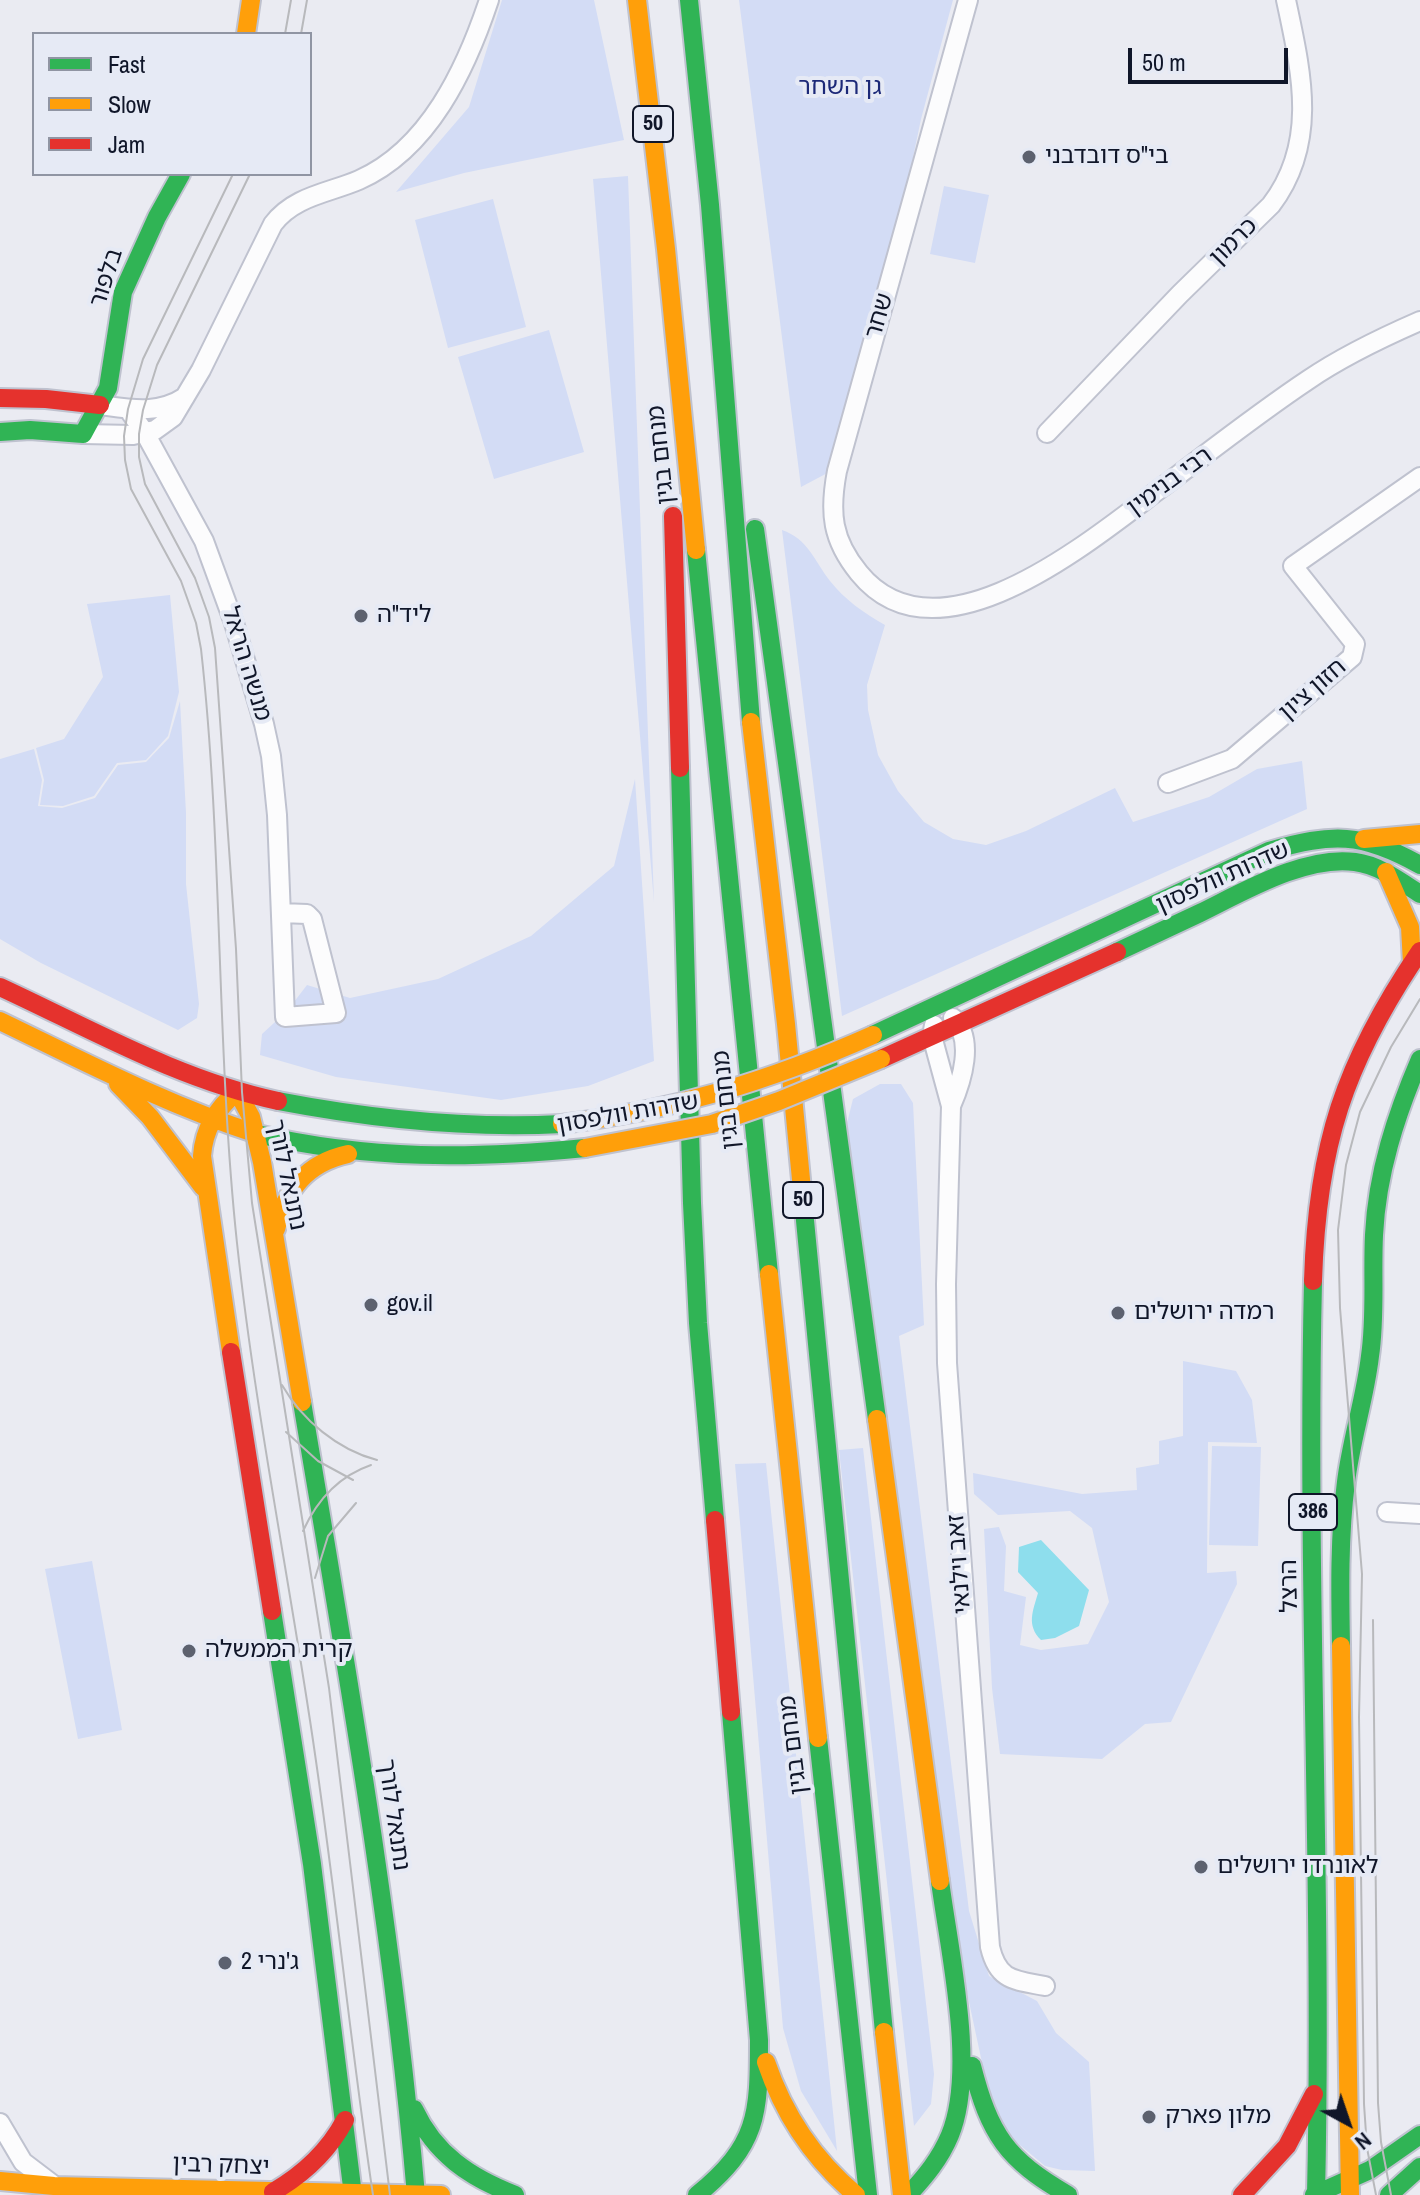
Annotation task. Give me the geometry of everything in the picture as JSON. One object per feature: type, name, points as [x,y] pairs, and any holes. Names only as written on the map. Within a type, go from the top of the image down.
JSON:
[{"type":"main road","points":[[246,32],[251,0]]},
{"type":"main road","name":"מנחם בגין","points":[[637,0],[666,249],[778,1365],[868,2195]]},
{"type":"main road","name":"50","points":[[689,0],[710,205],[747,687],[786,1024],[881,2009],[905,2195]]},
{"type":"main road","name":"בלפור","points":[[83,434],[100,405],[113,366],[123,292],[180,176]]},
{"type":"main road","points":[[710,205],[958,2014],[961,2087],[955,2125],[934,2164],[905,2195]]},
{"type":"main road","points":[[666,249],[696,1278],[759,2040],[759,2103],[755,2126],[737,2156],[697,2195]]},
{"type":"main road","points":[[0,398],[100,405]]},
{"type":"main road","points":[[0,432],[30,430],[83,434]]},
{"type":"main road","points":[[1364,839],[1420,834]]},
{"type":"main road","name":"שדרות וולפסון","points":[[0,987],[192,1075],[237,1091],[321,1109],[422,1124],[495,1127],[562,1124],[642,1114],[723,1094],[806,1065],[1269,851],[1315,838],[1338,836],[1383,844],[1420,865]]},
{"type":"main road","name":"שדרות וולפסון","points":[[0,1021],[210,1119],[256,1134],[358,1154],[452,1158],[585,1148],[712,1124],[779,1101],[881,1059],[1295,871],[1340,860],[1370,865],[1420,894]]},
{"type":"main road","points":[[1386,872],[1411,927],[1416,957]]},
{"type":"main road","name":"הרצל","points":[[1315,2195],[1319,2082],[1313,1241],[1322,1172],[1337,1113],[1374,1025],[1416,957]]},
{"type":"main road","name":"הרצל","points":[[1350,2188],[1342,1520],[1350,1456],[1370,1358],[1374,1233],[1380,1182],[1398,1111],[1420,1059]]},
{"type":"main road","points":[[91,1065],[114,1080],[143,1109],[205,1190]]},
{"type":"main road","points":[[237,1091],[210,1119],[201,1156],[312,1864],[353,2194]]},
{"type":"main road","name":"נתנאל לורך","points":[[237,1091],[256,1134],[367,1794],[406,2079],[416,2195]]},
{"type":"main road","points":[[275,1237],[282,1206],[300,1177],[324,1160],[358,1154]]},
{"type":"main road","points":[[958,2014],[981,2103],[996,2136],[1034,2176],[1068,2195]]},
{"type":"main road","points":[[759,2040],[771,2078],[805,2138],[828,2169],[856,2195]]},
{"type":"main road","points":[[406,2079],[419,2122],[436,2148],[471,2176],[515,2195]]},
{"type":"main road","points":[[1242,2195],[1287,2146],[1319,2082]]},
{"type":"main road","points":[[273,2192],[316,2162],[330,2147],[345,2120]]},
{"type":"main road","points":[[1315,2195],[1350,2188],[1420,2135]]},
{"type":"main road","points":[[1389,2195],[1420,2167]]},
{"type":"main road","name":"יצחק רבין","points":[[0,2181],[54,2186],[441,2195]]},
{"type":"street","points":[[83,434],[124,436],[145,433],[171,420],[190,392],[273,224],[287,208],[360,179],[395,158],[418,135],[440,107],[460,71],[489,0]]},
{"type":"street","name":"שחר","points":[[906,606],[880,593],[849,560],[833,524],[833,494],[968,0]]},
{"type":"street","name":"כרמון","points":[[1047,433],[1283,189],[1294,168],[1303,111],[1300,72],[1286,0]]},
{"type":"street","name":"רבי בנימין","points":[[906,606],[936,608],[979,600],[1014,587],[1097,536],[1307,381],[1365,345],[1420,321]]},
{"type":"street","points":[[100,405],[128,409],[165,407],[190,392]]},
{"type":"street","name":"מנשה הראל","points":[[128,409],[145,433],[211,557],[264,724],[275,790],[285,1017],[336,1013],[312,919],[307,914],[281,913]]},
{"type":"street","name":"חזון ציון","points":[[1168,783],[1232,759],[1352,657],[1355,644],[1293,566],[1420,477]]},
{"type":"street","points":[[937,1004],[959,1024]]},
{"type":"street","name":"זאב וילנאי","points":[[937,1004],[932,1036],[951,1106],[947,1363],[990,1947],[999,1971],[1011,1979],[1045,1986]]},
{"type":"street","name":"זאב וילנאי","points":[[951,1106],[962,1078],[964,1063],[959,1024]]},
{"type":"street","points":[[1387,1512],[1420,1514]]},
{"type":"street","points":[[0,2123],[23,2162],[54,2186]]},
{"type":"green space","points":[[502,0],[594,0],[624,140],[464,173],[396,192],[469,107]]},
{"type":"green space","name":"גן השחר","points":[[739,0],[953,0],[921,119],[850,461],[801,487]]},
{"type":"green space","points":[[628,176],[654,902],[593,179]]},
{"type":"green space","points":[[944,186],[989,195],[975,263],[930,254]]},
{"type":"green space","points":[[493,199],[526,327],[448,348],[415,220]]},
{"type":"green space","points":[[549,330],[584,452],[494,479],[458,357]]},
{"type":"green space","points":[[782,530],[810,551],[842,594],[885,625],[867,685],[868,710],[878,755],[898,791],[924,822],[953,839],[986,845],[1026,831],[1115,788],[1133,822],[1209,797],[1257,769],[1302,761],[1307,809],[842,1016]]},
{"type":"green space","points":[[170,595],[179,692],[168,736],[146,760],[117,763],[94,796],[63,806],[40,805],[44,780],[36,748],[64,739],[103,677],[87,604]]},
{"type":"green space","points":[[180,701],[186,884],[199,1004],[197,1018],[178,1030],[41,963],[0,939],[0,759],[34,749],[42,780],[38,806],[62,808],[95,798],[118,765],[146,762],[169,738]]},
{"type":"green space","points":[[635,779],[654,1061],[588,1086],[501,1100],[336,1077],[260,1055],[262,1034],[287,1011],[307,985],[350,998],[438,979],[531,936],[614,866]]},
{"type":"green space","points":[[880,1084],[901,1084],[913,1103],[924,1325],[899,1336],[969,1911],[989,1976],[1037,2001],[1056,2033],[1089,2062],[1095,2171],[1045,2166],[1003,2131],[987,2086],[950,1913],[847,1123],[853,1099]]},
{"type":"green space","points":[[1183,1361],[1236,1371],[1252,1400],[1257,1443],[1208,1442],[1207,1573],[1236,1571],[1237,1584],[1171,1722],[1145,1724],[1102,1759],[1000,1754],[992,1688],[984,1529],[999,1527],[1006,1546],[1004,1591],[1026,1597],[1020,1645],[1041,1650],[1088,1644],[1109,1602],[1092,1528],[1070,1511],[998,1515],[974,1494],[973,1473],[1082,1494],[1137,1490],[1136,1468],[1159,1464],[1159,1441],[1183,1436]]},
{"type":"green space","points":[[1212,1446],[1261,1447],[1258,1546],[1209,1545]]},
{"type":"green space","points":[[863,1448],[934,2074],[931,2104],[914,2126],[839,1450]]},
{"type":"green space","points":[[766,1463],[837,2151],[801,2091],[783,2028],[735,1464]]},
{"type":"green space","points":[[92,1561],[122,1730],[78,1739],[45,1569]]},
{"type":"water","points":[[1041,1540],[1089,1590],[1079,1626],[1055,1638],[1041,1640],[1032,1623],[1038,1593],[1018,1572],[1019,1547]]},
{"type":"tram line","points":[[285,32],[291,0]]},
{"type":"tram line","points":[[301,32],[307,0]]},
{"type":"tram line","points":[[232,176],[143,359],[128,409],[124,436],[125,460],[131,489],[181,581],[196,623],[201,649],[213,797],[226,1095],[237,1243],[261,1420],[318,1774],[373,2195]]},
{"type":"tram line","points":[[249,176],[157,365],[143,410],[139,457],[145,484],[195,578],[209,617],[215,648],[236,949],[242,1092],[252,1203],[329,1688],[390,2195]]},
{"type":"tram line","points":[[1376,2195],[1367,2148],[1364,2104],[1359,1717],[1362,1574],[1340,1308],[1338,1230],[1346,1165],[1360,1112],[1391,1047],[1420,999]]},
{"type":"tram line","points":[[282,1385],[300,1410],[322,1432],[349,1449],[377,1460]]},
{"type":"tram line","points":[[286,1432],[318,1461],[353,1480]]},
{"type":"tram line","points":[[303,1531],[330,1490],[371,1465]]},
{"type":"tram line","points":[[315,1578],[328,1536],[356,1503]]},
{"type":"tram line","points":[[1373,1620],[1378,2103],[1381,2142],[1391,2195]]},
{"type":"traffic: fast","points":[[689,0],[710,205],[751,722]]},
{"type":"traffic: fast","points":[[0,432],[30,430],[83,434],[108,388],[123,292],[157,217],[180,176]]},
{"type":"traffic: fast","points":[[755,529],[877,1419]]},
{"type":"traffic: fast","points":[[696,550],[769,1274]]},
{"type":"traffic: fast","points":[[680,768],[692,1203],[698,1323],[715,1520]]},
{"type":"traffic: fast","points":[[873,1035],[1269,851],[1311,841],[1346,839],[1381,846],[1420,865]]},
{"type":"traffic: fast","points":[[1117,952],[1275,877],[1316,864],[1336,861],[1372,866],[1420,894]]},
{"type":"traffic: fast","points":[[1341,1646],[1340,1564],[1344,1502],[1372,1341],[1379,1189],[1389,1145],[1420,1059]]},
{"type":"traffic: fast","points":[[278,1101],[419,1121],[490,1125],[562,1124]]},
{"type":"traffic: fast","points":[[257,1134],[340,1149],[421,1155],[502,1154],[585,1148]]},
{"type":"traffic: fast","points":[[803,1200],[884,2032]]},
{"type":"traffic: fast","points":[[1313,1281],[1311,1395],[1318,1966],[1316,2195]]},
{"type":"traffic: fast","points":[[302,1402],[381,1897],[416,2195]]},
{"type":"traffic: fast","points":[[272,1611],[312,1864],[353,2195]]},
{"type":"traffic: fast","points":[[697,2195],[717,2177],[743,2144],[751,2127],[758,2089],[759,2040],[731,1712]]},
{"type":"traffic: fast","points":[[818,1738],[868,2195]]},
{"type":"traffic: fast","points":[[908,2195],[942,2152],[958,2108],[961,2044],[940,1881]]},
{"type":"traffic: fast","points":[[972,2066],[986,2110],[1004,2143],[1029,2169],[1068,2195]]},
{"type":"traffic: fast","points":[[414,2109],[432,2139],[455,2162],[468,2172],[515,2195]]},
{"type":"traffic: fast","points":[[1314,2195],[1370,2170],[1420,2135]]},
{"type":"traffic: fast","points":[[1389,2195],[1420,2167]]},
{"type":"traffic: slow","points":[[246,32],[251,0]]},
{"type":"traffic: slow","points":[[637,0],[696,550]]},
{"type":"traffic: slow","points":[[751,722],[803,1200]]},
{"type":"traffic: slow","points":[[1364,839],[1420,834]]},
{"type":"traffic: slow","points":[[1386,872],[1410,927],[1412,963]]},
{"type":"traffic: slow","points":[[0,1021],[159,1096],[257,1134]]},
{"type":"traffic: slow","points":[[562,1124],[643,1111],[721,1092],[873,1035]]},
{"type":"traffic: slow","points":[[585,1148],[712,1124],[779,1101],[881,1059]]},
{"type":"traffic: slow","points":[[118,1084],[150,1117],[203,1187]]},
{"type":"traffic: slow","points":[[231,1352],[202,1156],[213,1120],[237,1091]]},
{"type":"traffic: slow","points":[[237,1091],[251,1117],[262,1162],[302,1402]]},
{"type":"traffic: slow","points":[[276,1229],[286,1202],[300,1180],[321,1164],[348,1154]]},
{"type":"traffic: slow","points":[[769,1274],[818,1738]]},
{"type":"traffic: slow","points":[[877,1419],[940,1881]]},
{"type":"traffic: slow","points":[[1341,1646],[1350,2195]]},
{"type":"traffic: slow","points":[[884,2032],[902,2195]]},
{"type":"traffic: slow","points":[[766,2062],[782,2100],[802,2135],[826,2166],[856,2195]]},
{"type":"traffic: slow","points":[[0,2181],[54,2186],[441,2195]]},
{"type":"traffic: jam","points":[[0,398],[100,405]]},
{"type":"traffic: jam","points":[[673,516],[680,768]]},
{"type":"traffic: jam","points":[[1313,1281],[1321,1188],[1340,1107],[1372,1031],[1420,951]]},
{"type":"traffic: jam","points":[[881,1059],[1117,952]]},
{"type":"traffic: jam","points":[[0,987],[171,1067],[241,1092],[278,1101]]},
{"type":"traffic: jam","points":[[231,1352],[272,1611]]},
{"type":"traffic: jam","points":[[715,1520],[731,1712]]},
{"type":"traffic: jam","points":[[1242,2195],[1287,2146],[1314,2094]]},
{"type":"traffic: jam","points":[[273,2192],[314,2161],[345,2120]]},
{"type":"place","name":"בי\"ס דובדבני","points":[[1029,157]]},
{"type":"place","name":"ליד\"ה","points":[[361,616]]},
{"type":"place","name":"gov.il","points":[[371,1305]]},
{"type":"place","name":"רמדה ירושלים","points":[[1118,1313]]},
{"type":"place","name":"קרית הממשלה","points":[[189,1651]]},
{"type":"place","name":"לאונרדו ירושלים","points":[[1201,1867]]},
{"type":"place","name":"ג'נרי 2","points":[[225,1963]]},
{"type":"place","name":"מלון פארק","points":[[1149,2117]]}]
